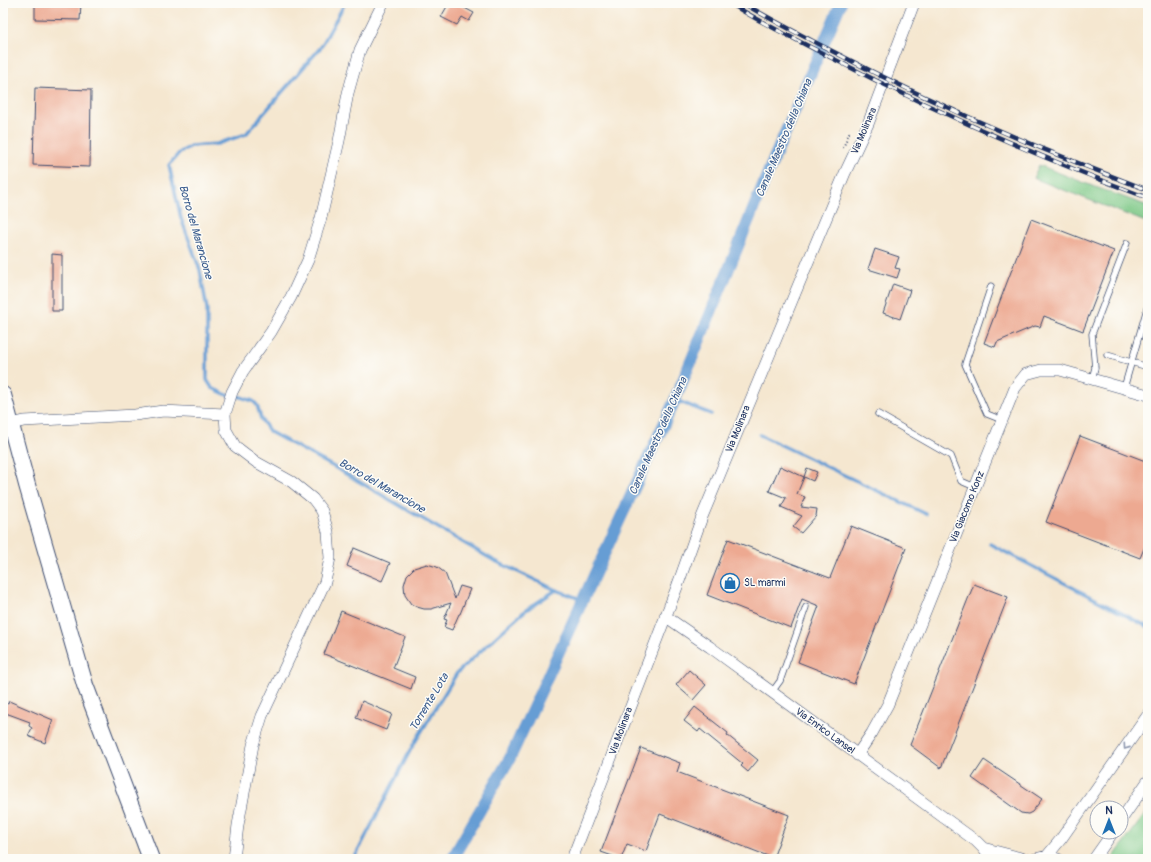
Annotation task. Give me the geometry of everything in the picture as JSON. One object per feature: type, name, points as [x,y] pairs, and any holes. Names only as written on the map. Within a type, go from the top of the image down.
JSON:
[{"type":"main road","points":[[3,395],[27,485],[85,685],[151,859]]},
{"type":"street","points":[[234,859],[238,825],[253,745],[262,716],[325,582],[330,558],[328,532],[322,511],[313,499],[292,482],[256,462],[235,446],[226,430],[225,414],[232,392],[243,371],[271,332],[308,260],[321,218],[339,141],[348,93],[360,50],[383,3]]},
{"type":"street","name":"Via Molinara","points":[[572,859],[592,810],[664,616],[677,587],[702,517],[750,398],[845,173],[868,124],[914,3]]},
{"type":"street","name":"Via Giacomo Konz","points":[[857,755],[872,733],[888,704],[1002,420],[1016,388],[1026,374],[1041,370],[1060,370],[1148,395]]},
{"type":"street","points":[[11,424],[24,421],[135,416],[163,412],[225,414]]},
{"type":"street","name":"Via Enrico Lansel","points":[[664,616],[772,692],[983,848],[991,859]]},
{"type":"street","points":[[1047,856],[1061,840],[1148,715]]},
{"type":"street","points":[[1129,808],[1148,781]]},
{"type":"street","points":[[1094,859],[1107,840]]},
{"type":"street","name":"Via Enrico Lansel","points":[[983,848],[1025,859]]},
{"type":"street","points":[[1035,859],[1047,856],[1058,859]]},
{"type":"lane","points":[[1092,379],[1095,368],[1092,334],[1127,243]]},
{"type":"lane","points":[[991,286],[964,364],[987,414],[1002,420]]},
{"type":"lane","points":[[1124,388],[1133,362],[1134,351],[1148,305]]},
{"type":"lane","points":[[1107,355],[1148,366]]},
{"type":"lane","points":[[878,414],[951,456],[961,481],[975,487]]},
{"type":"lane","points":[[772,692],[780,681],[806,607]]},
{"type":"green space","points":[[1039,165],[1148,206],[1148,223],[1033,178]]},
{"type":"green space","points":[[1148,810],[1148,859],[1112,859],[1126,840],[1129,840],[1129,836]]},
{"type":"building","points":[[35,3],[81,3],[80,20],[35,19]]},
{"type":"building","points":[[449,3],[455,3],[474,13],[469,21],[462,17],[457,25],[441,17]]},
{"type":"building","points":[[35,88],[91,90],[90,167],[33,165]]},
{"type":"building","points":[[1031,219],[1114,251],[1083,331],[1044,316],[1040,327],[1035,326],[997,342],[995,347],[984,343]]},
{"type":"building","points":[[875,249],[899,257],[895,268],[900,269],[897,278],[868,269]]},
{"type":"building","points":[[52,254],[62,255],[62,311],[52,311]]},
{"type":"building","points":[[893,284],[910,290],[900,319],[883,313]]},
{"type":"building","points":[[1080,436],[1148,462],[1148,539],[1140,558],[1046,522]]},
{"type":"building","points":[[780,466],[804,477],[797,494],[805,497],[801,507],[817,509],[816,516],[801,533],[793,527],[802,516],[781,507],[786,498],[769,491]]},
{"type":"building","points":[[807,468],[817,472],[813,481],[804,477]]},
{"type":"building","points":[[851,526],[906,548],[854,684],[798,662],[819,606],[802,599],[791,628],[707,595],[728,539],[830,578]]},
{"type":"building","points":[[354,548],[390,563],[382,581],[347,566]]},
{"type":"building","points":[[427,564],[437,567],[445,573],[455,599],[460,586],[470,589],[452,630],[444,627],[447,620],[444,619],[451,603],[431,609],[424,609],[411,604],[405,595],[404,585],[407,575],[414,568]]},
{"type":"building","points":[[974,584],[1008,597],[941,768],[910,745]]},
{"type":"building","points":[[341,611],[405,637],[393,668],[415,677],[411,689],[324,654]]},
{"type":"building","points":[[689,670],[706,685],[693,700],[676,685]]},
{"type":"building","points":[[9,701],[53,720],[45,743],[28,736],[32,728],[29,726],[30,722],[3,712],[3,702],[8,704]]},
{"type":"building","points":[[362,701],[392,714],[386,730],[356,718]]},
{"type":"building","points":[[695,707],[728,733],[727,735],[758,760],[748,772],[741,766],[743,764],[700,729],[698,732],[684,721]]},
{"type":"building","points":[[641,748],[680,763],[677,772],[789,815],[773,858],[660,814],[646,851],[627,844],[621,859],[601,852]]},
{"type":"building","points":[[984,760],[1042,799],[1032,812],[1028,814],[1021,813],[972,778]]},
{"type":"waterway","name":"Borro del Marancione","points":[[345,3],[321,47],[246,134],[217,144],[191,146],[179,153],[169,165],[181,218],[200,270],[207,309],[207,380],[212,388],[227,395],[238,396],[253,401],[257,405],[261,419],[270,432],[334,467],[493,560],[556,590]]},
{"type":"waterway","name":"Canale Maestro della Chiana","points":[[452,859],[510,758],[675,400],[770,168],[841,3]]},
{"type":"waterway","points":[[675,400],[711,414]]},
{"type":"waterway","points":[[760,435],[926,514]]},
{"type":"waterway","points":[[990,544],[1148,627]]},
{"type":"waterway","name":"Torrente Lota","points":[[354,859],[412,747],[457,673],[526,610],[556,590],[583,600]]},
{"type":"railway","points":[[730,3],[791,37],[946,114],[1066,166],[1148,198]]},
{"type":"railway","points":[[743,3],[786,27],[908,89],[1067,159],[1148,190]]},
{"type":"place","name":"SL marmi","points":[[730,583]]}]
